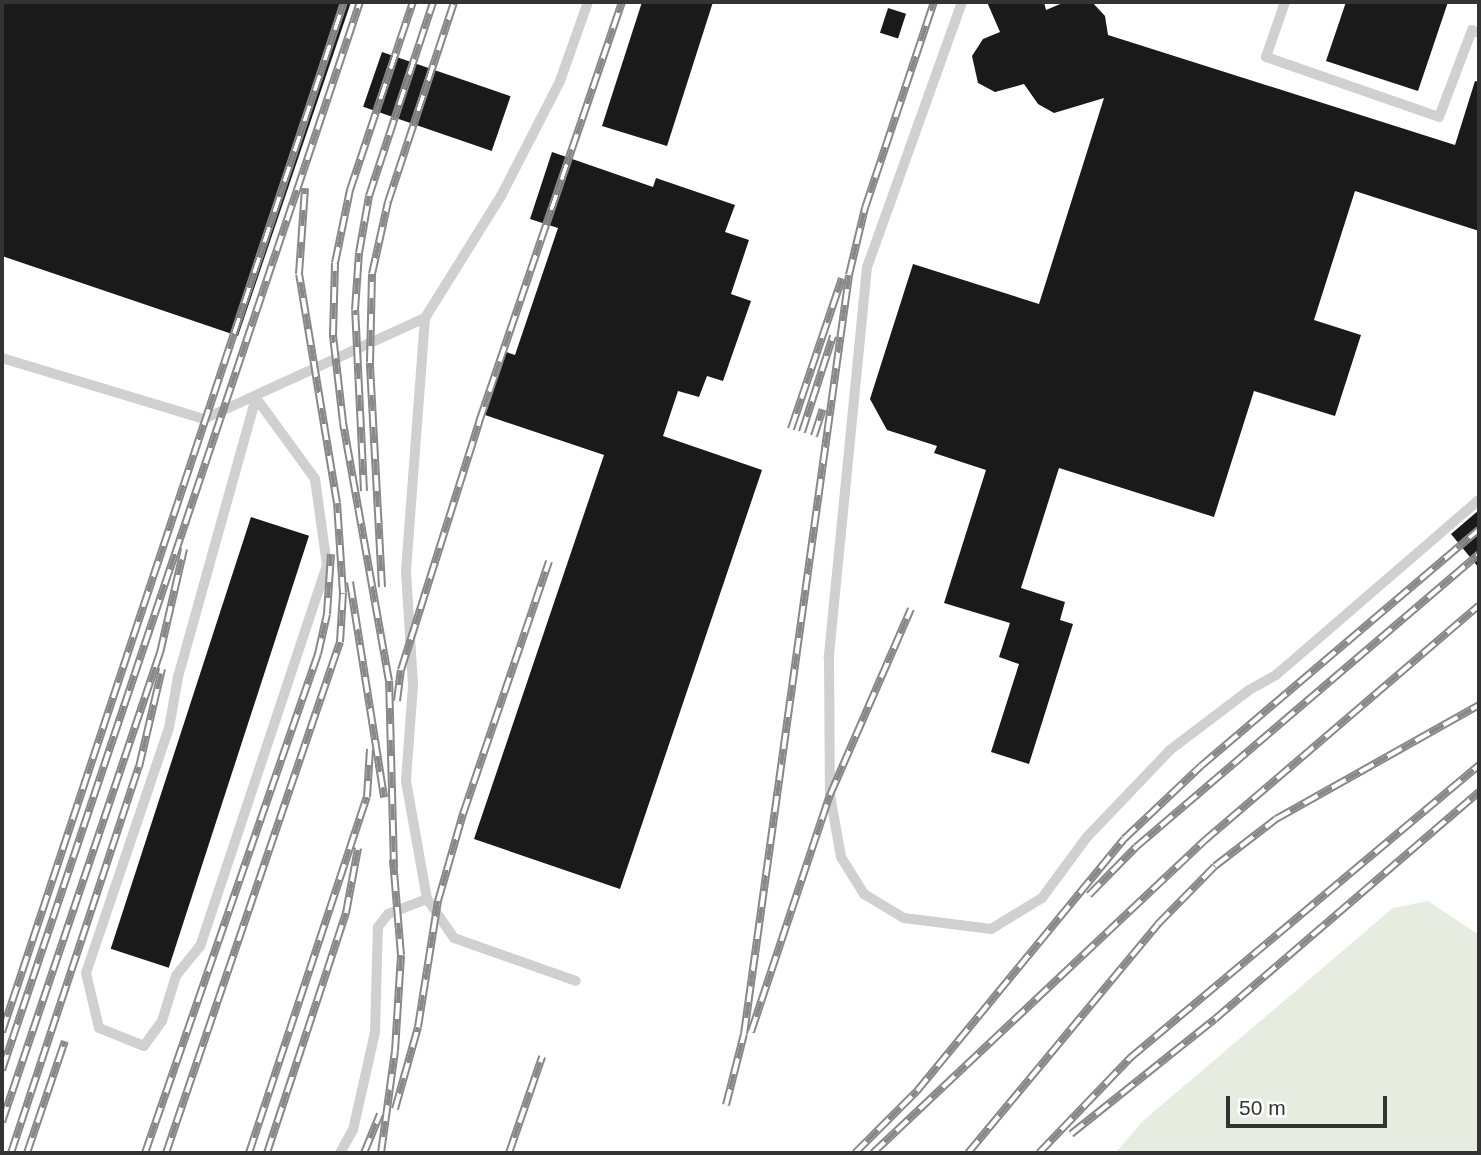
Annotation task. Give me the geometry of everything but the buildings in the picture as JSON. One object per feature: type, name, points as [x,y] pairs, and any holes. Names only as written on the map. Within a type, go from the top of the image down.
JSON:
[{"type":"lane","points":[[576,981],[454,937],[427,899],[406,781],[413,685],[406,571],[425,318],[507,184],[560,81],[588,2]]},
{"type":"lane","points":[[962,2],[867,267],[829,658],[830,796],[841,857],[863,894],[904,918],[991,929],[1042,898],[1087,837],[1170,750],[1249,690],[1276,675],[1479,500]]},
{"type":"lane","points":[[1285,2],[1266,57],[1439,117],[1472,30],[1479,33]]},
{"type":"lane","points":[[2,358],[204,419],[256,398],[425,318]]},
{"type":"lane","points":[[256,398],[315,479],[327,565],[200,946],[177,976],[162,1021],[144,1046],[99,1028],[86,972],[169,728],[178,677],[256,398]]},
{"type":"lane","points":[[340,1153],[353,1130],[375,1032],[378,927],[388,914],[427,899]]},
{"type":"shaded area","points":[[1428,901],[1479,935],[1479,1153],[1115,1153],[1143,1121],[1393,908]]},
{"type":"railway","points":[[2,1032],[344,2]]},
{"type":"railway","points":[[2,1070],[360,2]]},
{"type":"railway","points":[[394,868],[389,681],[343,422],[333,335],[335,263],[350,190],[413,2]]},
{"type":"railway","points":[[364,491],[355,310],[359,253],[369,196],[433,2]]},
{"type":"railway","points":[[382,587],[370,362],[372,274],[388,202],[454,2]]},
{"type":"railway","points":[[397,701],[401,670],[479,422],[622,2]]},
{"type":"railway","points":[[726,1105],[744,1034],[849,275],[865,208],[934,2]]},
{"type":"railway","points":[[166,1153],[340,642],[343,593],[337,503],[299,274],[305,188]]},
{"type":"railway","points":[[791,429],[842,278]]},
{"type":"railway","points":[[802,432],[833,336]]},
{"type":"railway","points":[[814,436],[823,409]]},
{"type":"railway","points":[[855,1153],[917,1091],[1124,839],[1201,766],[1479,529]]},
{"type":"railway","points":[[2,1122],[160,653],[184,549]]},
{"type":"railway","points":[[145,1153],[318,654],[327,614],[331,554]]},
{"type":"railway","points":[[1089,895],[1136,847],[1479,554]]},
{"type":"railway","points":[[395,1109],[418,1027],[438,901],[463,814],[549,561]]},
{"type":"railway","points":[[350,582],[384,797]]},
{"type":"railway","points":[[873,1153],[1204,841],[1479,605]]},
{"type":"railway","points":[[751,1032],[830,795],[911,609]]},
{"type":"railway","points":[[11,1153],[139,767],[162,669]]},
{"type":"railway","points":[[968,1153],[1158,924],[1215,866],[1276,819],[1479,705]]},
{"type":"railway","points":[[249,1153],[367,797],[370,749]]},
{"type":"railway","points":[[1039,1153],[1130,1058],[1479,765]]},
{"type":"railway","points":[[1071,1134],[1215,1019],[1479,792]]},
{"type":"railway","points":[[267,1153],[346,913],[358,848]]},
{"type":"railway","points":[[381,1153],[395,1051],[401,955],[393,859]]},
{"type":"railway","points":[[27,1153],[65,1041]]},
{"type":"railway","points":[[509,1153],[542,1057]]},
{"type":"railway","points":[[364,1153],[380,1114]]}]
